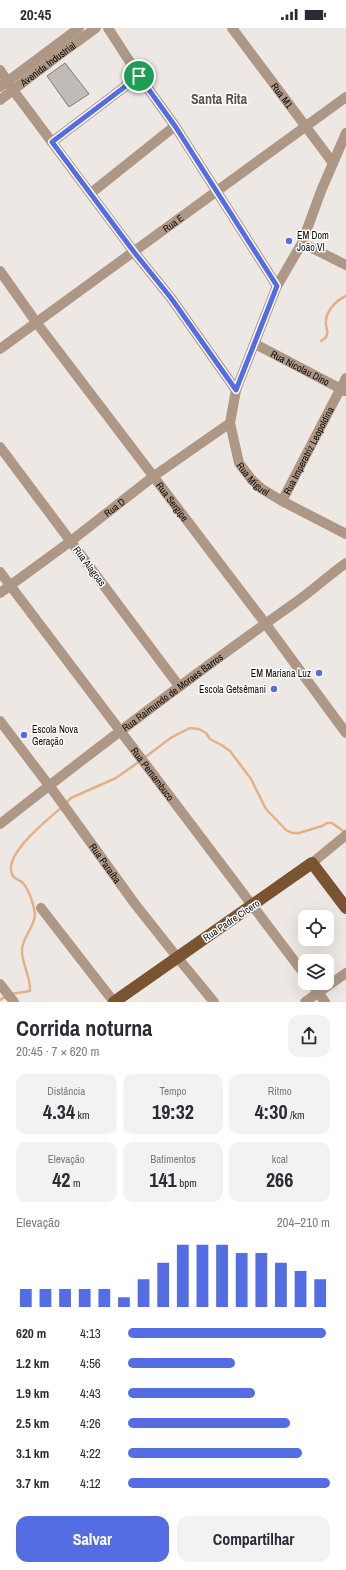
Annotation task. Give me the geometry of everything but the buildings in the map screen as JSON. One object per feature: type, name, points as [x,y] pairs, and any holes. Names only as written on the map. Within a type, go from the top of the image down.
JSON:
[{"type":"main road","name":"Rua Padre Cicero","points":[[114,1002],[176,957],[253,906],[312,863]]},
{"type":"main road","points":[[312,863],[346,908]]},
{"type":"street","name":"Avenida Industrial","points":[[4,84],[79,28]]},
{"type":"street","name":"Avenida Industrial","points":[[0,100],[96,28]]},
{"type":"street","points":[[108,28],[139,76],[175,126],[277,286]]},
{"type":"street","name":"Rua M1","points":[[232,28],[333,163]]},
{"type":"street","points":[[0,70],[4,84],[13,90],[134,252],[171,298],[236,390]]},
{"type":"street","points":[[52,142],[139,76]]},
{"type":"street","name":"Rua E","points":[[0,349],[346,97]]},
{"type":"street","points":[[91,193],[175,126]]},
{"type":"street","name":"Rua Miguel","points":[[346,133],[320,191],[302,243],[277,286],[236,390],[230,423],[240,463],[246,474],[262,489],[346,534]]},
{"type":"street","points":[[302,243],[346,265]]},
{"type":"street","name":"Rua Sergipe","points":[[0,271],[36,322],[265,623],[346,733]]},
{"type":"street","name":"Rua Nicolau Dino","points":[[254,344],[343,390]]},
{"type":"street","name":"Rua Imperatriz Leopoldina","points":[[282,501],[343,390],[346,378]]},
{"type":"street","name":"Rua D","points":[[0,594],[154,476],[230,423]]},
{"type":"street","name":"Rua Alagoas","points":[[0,447],[179,686]]},
{"type":"street","name":"Rua Raimundo de Moraes Barros","points":[[0,824],[179,686],[297,601],[346,563]]},
{"type":"street","name":"Rua Pernambuco","points":[[0,572],[298,966]]},
{"type":"street","name":"Rua Paraíba","points":[[0,721],[176,957],[214,1002]]},
{"type":"street","name":"Rua Padre Cicero","points":[[312,863],[345,837]]},
{"type":"street","points":[[41,908],[114,1002]]},
{"type":"street","points":[[304,1002],[346,973]]},
{"type":"street","points":[[1,985],[14,1002]]},
{"type":"street","points":[[316,990],[325,1002]]},
{"type":"waterway","points":[[321,341],[327,335],[326,320],[329,311],[338,301],[346,296]]},
{"type":"waterway","points":[[144,758],[172,737],[190,728],[199,729],[206,733],[210,739],[230,751],[251,779],[266,809],[286,830],[292,833],[299,833],[327,823],[332,823],[346,833]]},
{"type":"waterway","points":[[65,804],[71,798],[116,778],[140,761]]},
{"type":"waterway","points":[[11,994],[30,991],[22,949],[24,940],[33,923],[35,914],[32,902],[23,883],[13,876],[11,868],[13,858],[28,838],[62,807]]},
{"type":"waterway","points":[[0,1000],[6,996]]},
{"type":"place","name":"EM Dom João VI","points":[[289,241]]},
{"type":"place","name":"EM Mariana Luz","points":[[319,673]]},
{"type":"place","name":"Escola Getsêmani","points":[[274,689]]},
{"type":"place","name":"Escola Nova Geração","points":[[24,735]]},
{"type":"district","name":"Santa Rita","points":[[219,99]]},
{"type":"route","points":[[139,76],[175,126],[277,286],[236,390],[171,298],[134,252],[52,142],[139,76]]}]
